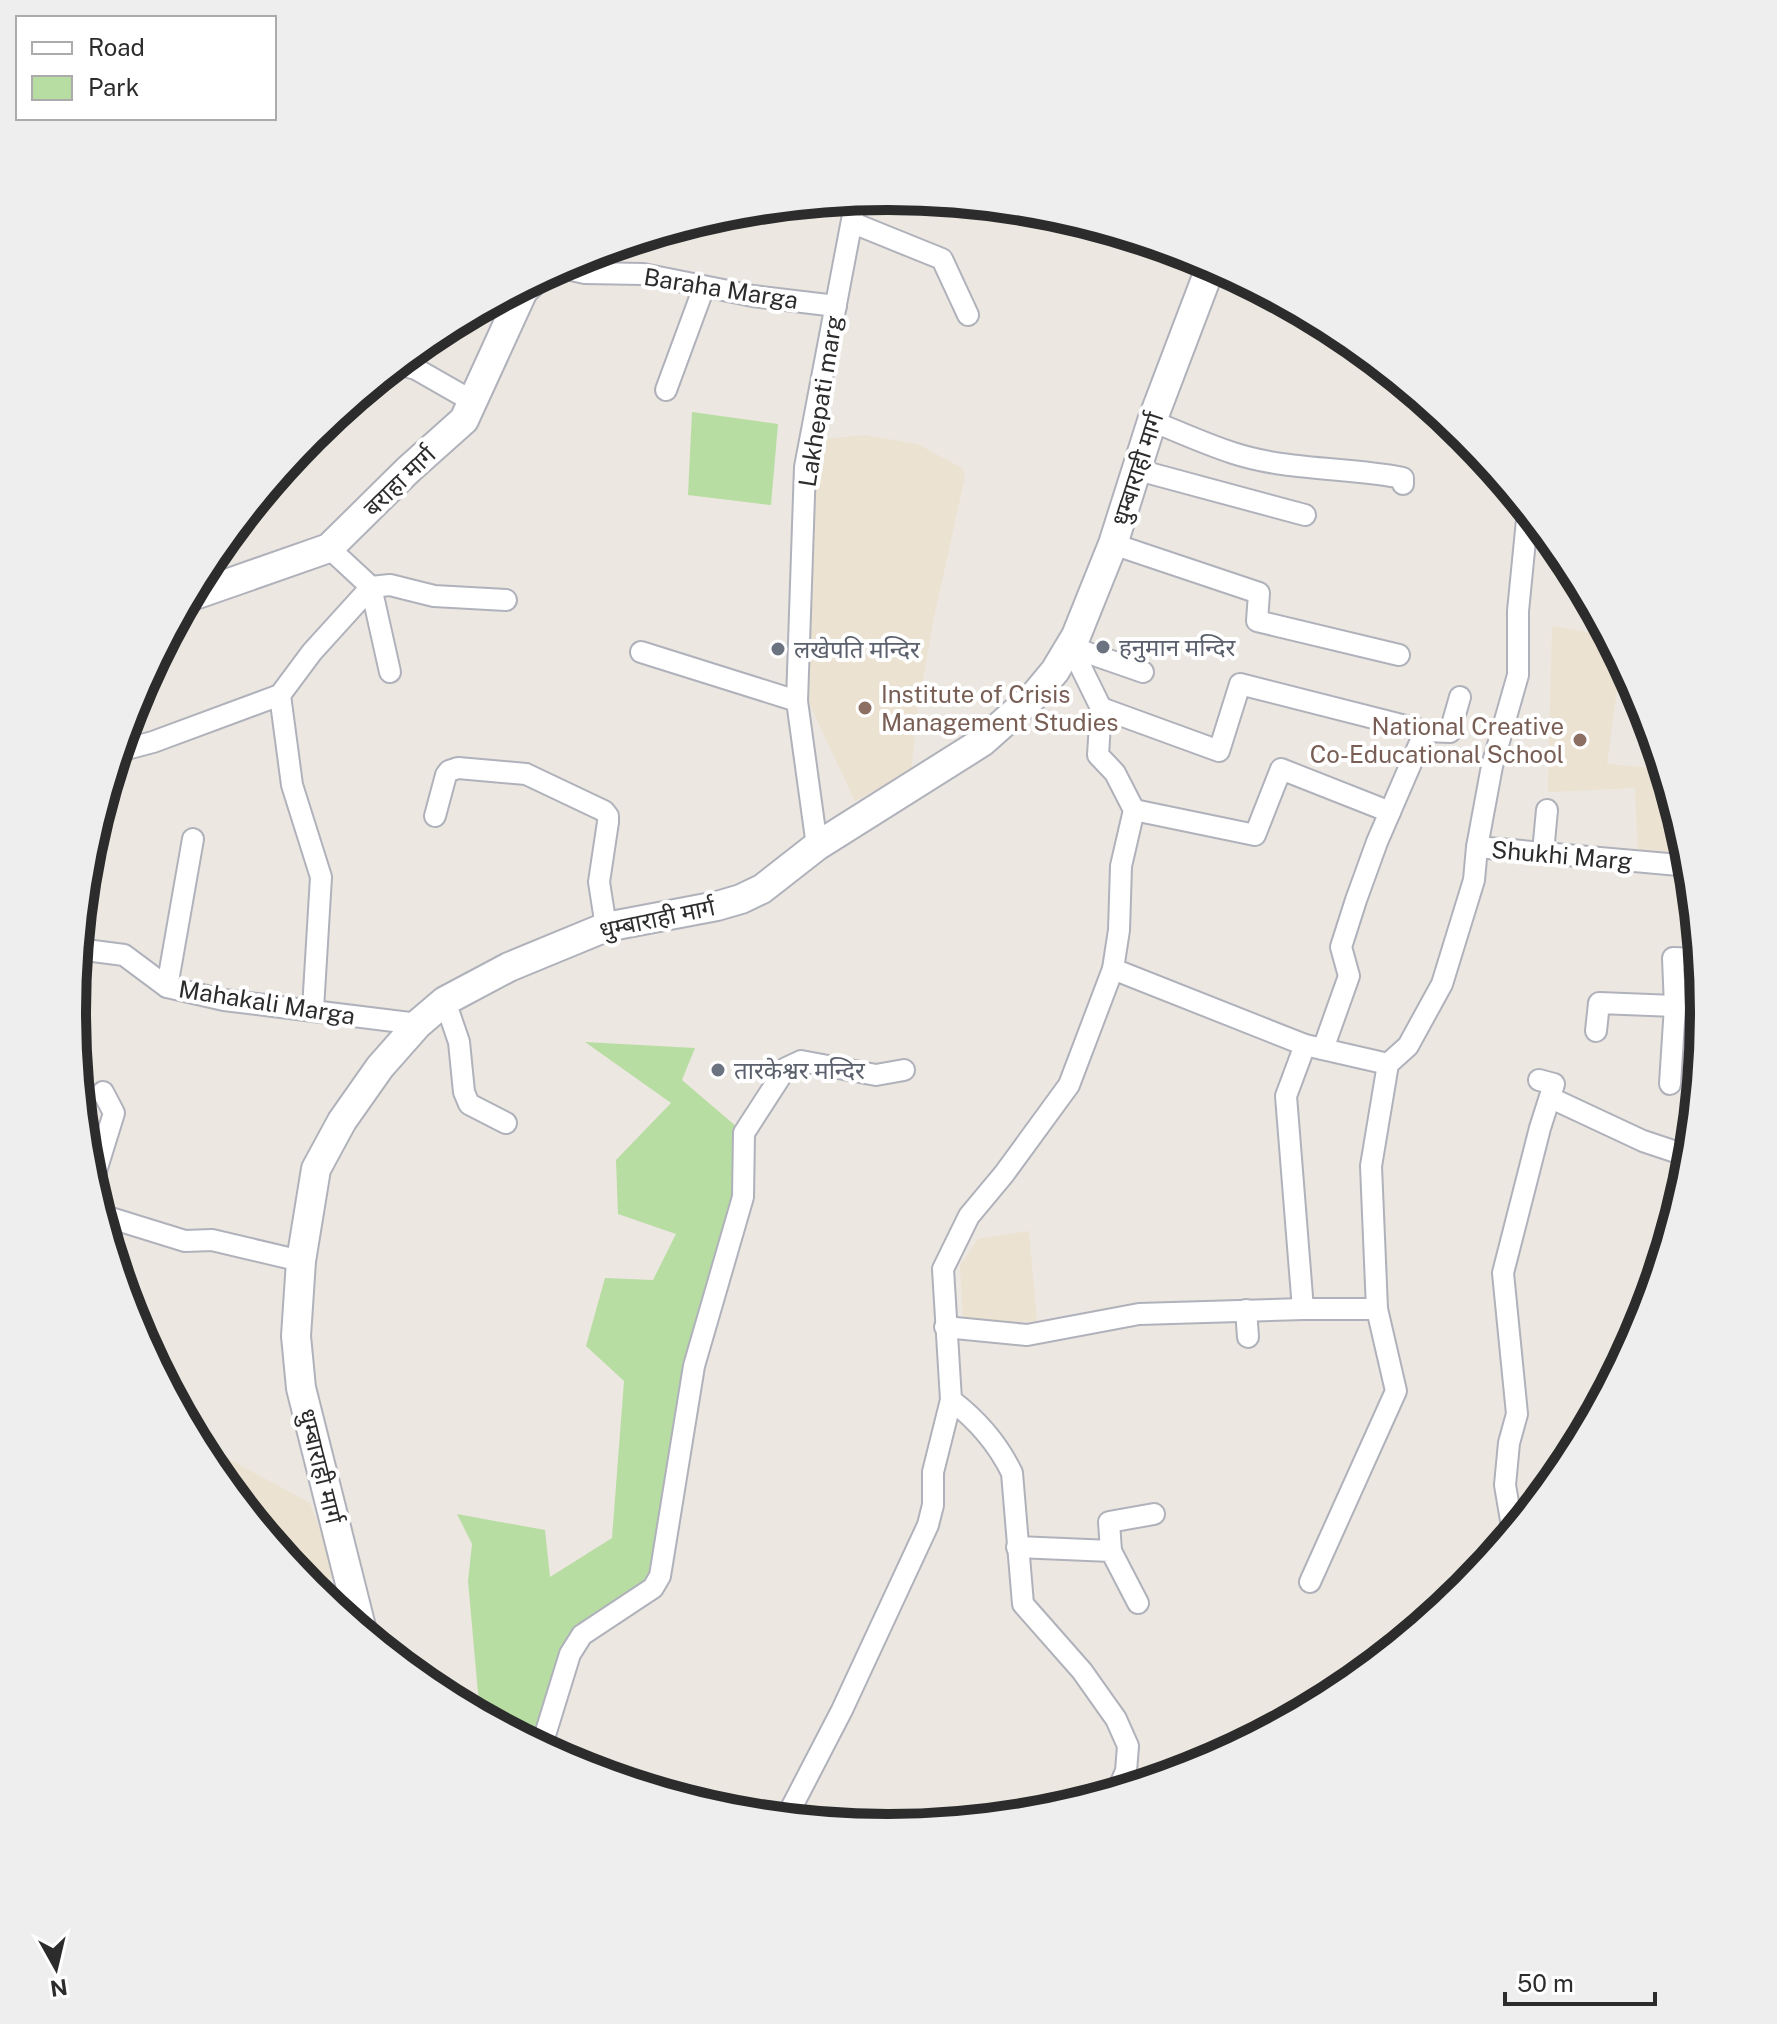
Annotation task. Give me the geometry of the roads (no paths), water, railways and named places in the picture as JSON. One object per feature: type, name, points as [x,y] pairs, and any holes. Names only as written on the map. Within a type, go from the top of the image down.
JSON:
[{"type":"main road","name":"धुम्बाराही मार्ग","points":[[358,1614],[301,1388],[296,1336],[301,1261],[316,1169],[342,1121],[380,1067],[418,1024],[445,1001],[509,967],[606,927],[741,899],[778,878],[817,846],[982,742],[1035,695],[1071,647],[1113,544],[1152,421],[1207,276]]},
{"type":"main road","name":"बराहा मार्ग","points":[[206,591],[329,548],[464,420],[519,300]]},
{"type":"street","name":"Lakhepati marg","points":[[817,846],[797,701],[805,467],[855,211]]},
{"type":"street","points":[[853,223],[942,259],[968,315]]},
{"type":"street","name":"Baraha Marga","points":[[579,272],[643,274],[704,287],[836,306]]},
{"type":"street","points":[[666,390],[704,287]]},
{"type":"street","points":[[411,368],[472,401]]},
{"type":"street","points":[[1152,421],[1234,454],[1316,469],[1362,470],[1403,478],[1403,484]]},
{"type":"street","points":[[1138,470],[1305,515]]},
{"type":"street","points":[[1310,1582],[1396,1391],[1377,1309],[1371,1166],[1388,1064],[1408,1046],[1442,984],[1474,880],[1492,766],[1518,675],[1518,611],[1527,525]]},
{"type":"street","points":[[1113,544],[1259,593],[1257,621],[1399,655]]},
{"type":"street","points":[[329,548],[371,587],[390,672]]},
{"type":"street","points":[[131,748],[280,695],[312,652],[371,587],[390,585],[434,596],[506,600]]},
{"type":"street","points":[[1071,647],[1143,672]]},
{"type":"street","points":[[791,1809],[842,1710],[928,1525],[933,1505],[933,1472],[951,1400],[943,1269],[969,1216],[1069,1085],[1113,969],[1119,930],[1121,866],[1134,810],[1115,773],[1098,755],[1101,708],[1071,647]]},
{"type":"street","points":[[641,652],[797,701]]},
{"type":"street","points":[[1101,708],[1219,751],[1240,684],[1425,731],[1450,732],[1460,697]]},
{"type":"street","points":[[280,695],[292,785],[321,877],[313,1009]]},
{"type":"street","points":[[1303,1309],[1286,1096],[1349,976],[1341,947],[1377,842],[1425,731]]},
{"type":"street","points":[[435,816],[446,775],[458,768],[526,774],[604,811],[608,822],[599,882],[606,927]]},
{"type":"street","points":[[1134,810],[1255,835],[1281,769],[1390,812]]},
{"type":"street","points":[[1543,852],[1547,810]]},
{"type":"street","points":[[167,987],[193,839]]},
{"type":"street","name":"Shukhi Marg","points":[[1477,847],[1678,865]]},
{"type":"street","name":"Mahakali Marga","points":[[89,950],[124,955],[167,987],[224,1000],[418,1024]]},
{"type":"street","points":[[1670,1084],[1675,1006],[1673,958],[1689,959]]},
{"type":"street","points":[[1113,969],[1314,1047],[1388,1064]]},
{"type":"street","points":[[445,1001],[459,1042],[464,1092],[469,1104],[506,1123]]},
{"type":"street","points":[[1596,1031],[1599,1003],[1675,1006]]},
{"type":"street","points":[[544,1737],[576,1643],[582,1635],[653,1588],[660,1576],[694,1366],[743,1197],[744,1133],[786,1068],[801,1061],[876,1075],[904,1070]]},
{"type":"street","points":[[1511,1518],[1505,1485],[1509,1443],[1517,1414],[1503,1273],[1554,1084],[1539,1080]]},
{"type":"street","points":[[100,1160],[114,1113],[103,1092]]},
{"type":"street","points":[[1551,1098],[1643,1141],[1678,1153]]},
{"type":"street","points":[[113,1219],[185,1241],[212,1240],[301,1261]]},
{"type":"street","points":[[945,1327],[1027,1335],[1139,1314],[1377,1309]]},
{"type":"street","points":[[1246,1310],[1248,1337]]},
{"type":"street","points":[[951,1400],[969,1413],[1003,1455],[1012,1473],[1023,1604],[1082,1671],[1116,1719],[1128,1746],[1123,1779]]},
{"type":"street","points":[[1138,1603],[1111,1551],[1109,1522],[1154,1514]]},
{"type":"street","points":[[1017,1547],[1111,1551]]},
{"type":"place","name":"हनुमान मन्दिर","points":[[1103,647]]},
{"type":"place","name":"लखेपति मन्दिर","points":[[778,649]]},
{"type":"place","name":"Institute of Crisis Management Studies","points":[[865,708]]},
{"type":"place","name":"National Creative Co-Educational School","points":[[1580,740]]},
{"type":"place","name":"तारकेश्वर मन्दिर","points":[[718,1070]]}]
